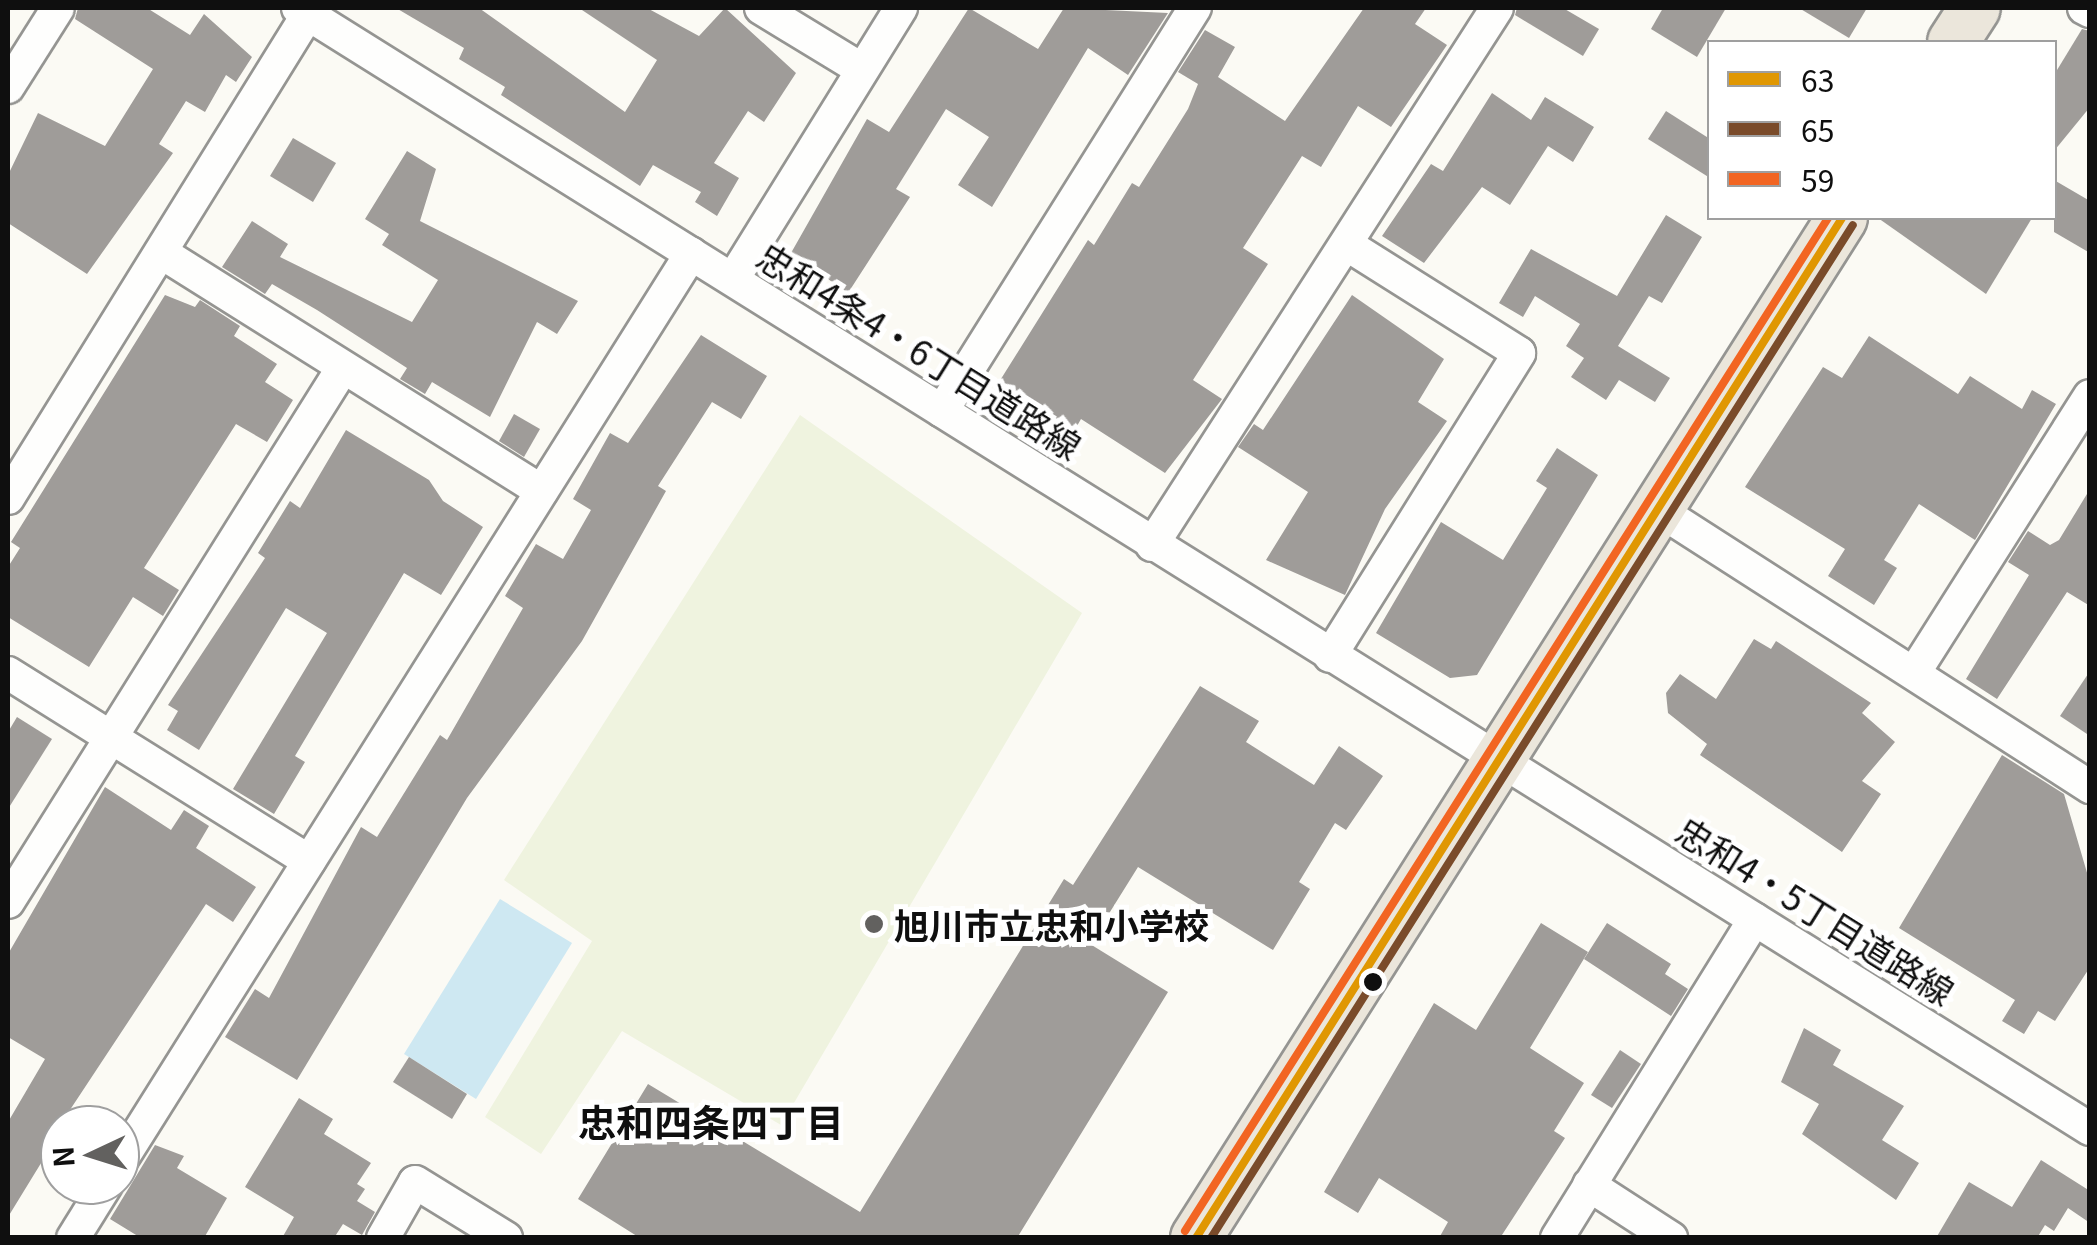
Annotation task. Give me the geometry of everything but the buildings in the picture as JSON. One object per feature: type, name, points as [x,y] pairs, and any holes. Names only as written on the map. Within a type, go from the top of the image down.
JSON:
[{"type":"main road","points":[[1954,40],[1975,8]]},
{"type":"main road","points":[[1196,1238],[1841,220]]},
{"type":"street","points":[[8,87],[58,8]]},
{"type":"street","points":[[761,8],[862,70]]},
{"type":"street","points":[[733,280],[900,8]]},
{"type":"street","points":[[942,411],[1196,8]]},
{"type":"street","points":[[1152,545],[1496,8]]},
{"type":"street","points":[[8,498],[162,253],[303,11]]},
{"type":"street","name":"忠和4条4・6丁目道路線","points":[[303,11],[1499,760]]},
{"type":"street","points":[[1330,656],[1518,353],[1346,244]]},
{"type":"street","points":[[162,253],[541,492]]},
{"type":"street","points":[[140,1130],[691,254]]},
{"type":"street","points":[[8,902],[342,368]]},
{"type":"street","points":[[1914,674],[2090,396]]},
{"type":"street","points":[[1657,509],[2090,787]]},
{"type":"street","points":[[8,673],[309,862]]},
{"type":"street","name":"忠和4・5丁目道路線","points":[[1499,760],[2090,1128]]},
{"type":"street","points":[[1557,1238],[1755,919]]},
{"type":"street","points":[[383,1238],[415,1182],[506,1238]]},
{"type":"street","points":[[1590,1185],[1671,1238]]},
{"type":"street","points":[[72,1238],[93,1205]]},
{"type":"green space","points":[[800,415],[1082,613],[781,1125],[622,1031],[541,1154],[485,1117],[592,941],[504,880]]},
{"type":"water","points":[[500,899],[572,943],[476,1099],[404,1054]]},
{"type":"transit line","name":"59","points":[[1185,1231],[1827,220]]},
{"type":"transit line","name":"63","points":[[1196,1238],[1841,220]]},
{"type":"transit line","name":"65","points":[[1211,1238],[1853,225]]},
{"type":"place","name":"旭川市立忠和小学校","points":[[874,924]]},
{"type":"district","name":"忠和四条四丁目","points":[[711,1121]]}]
